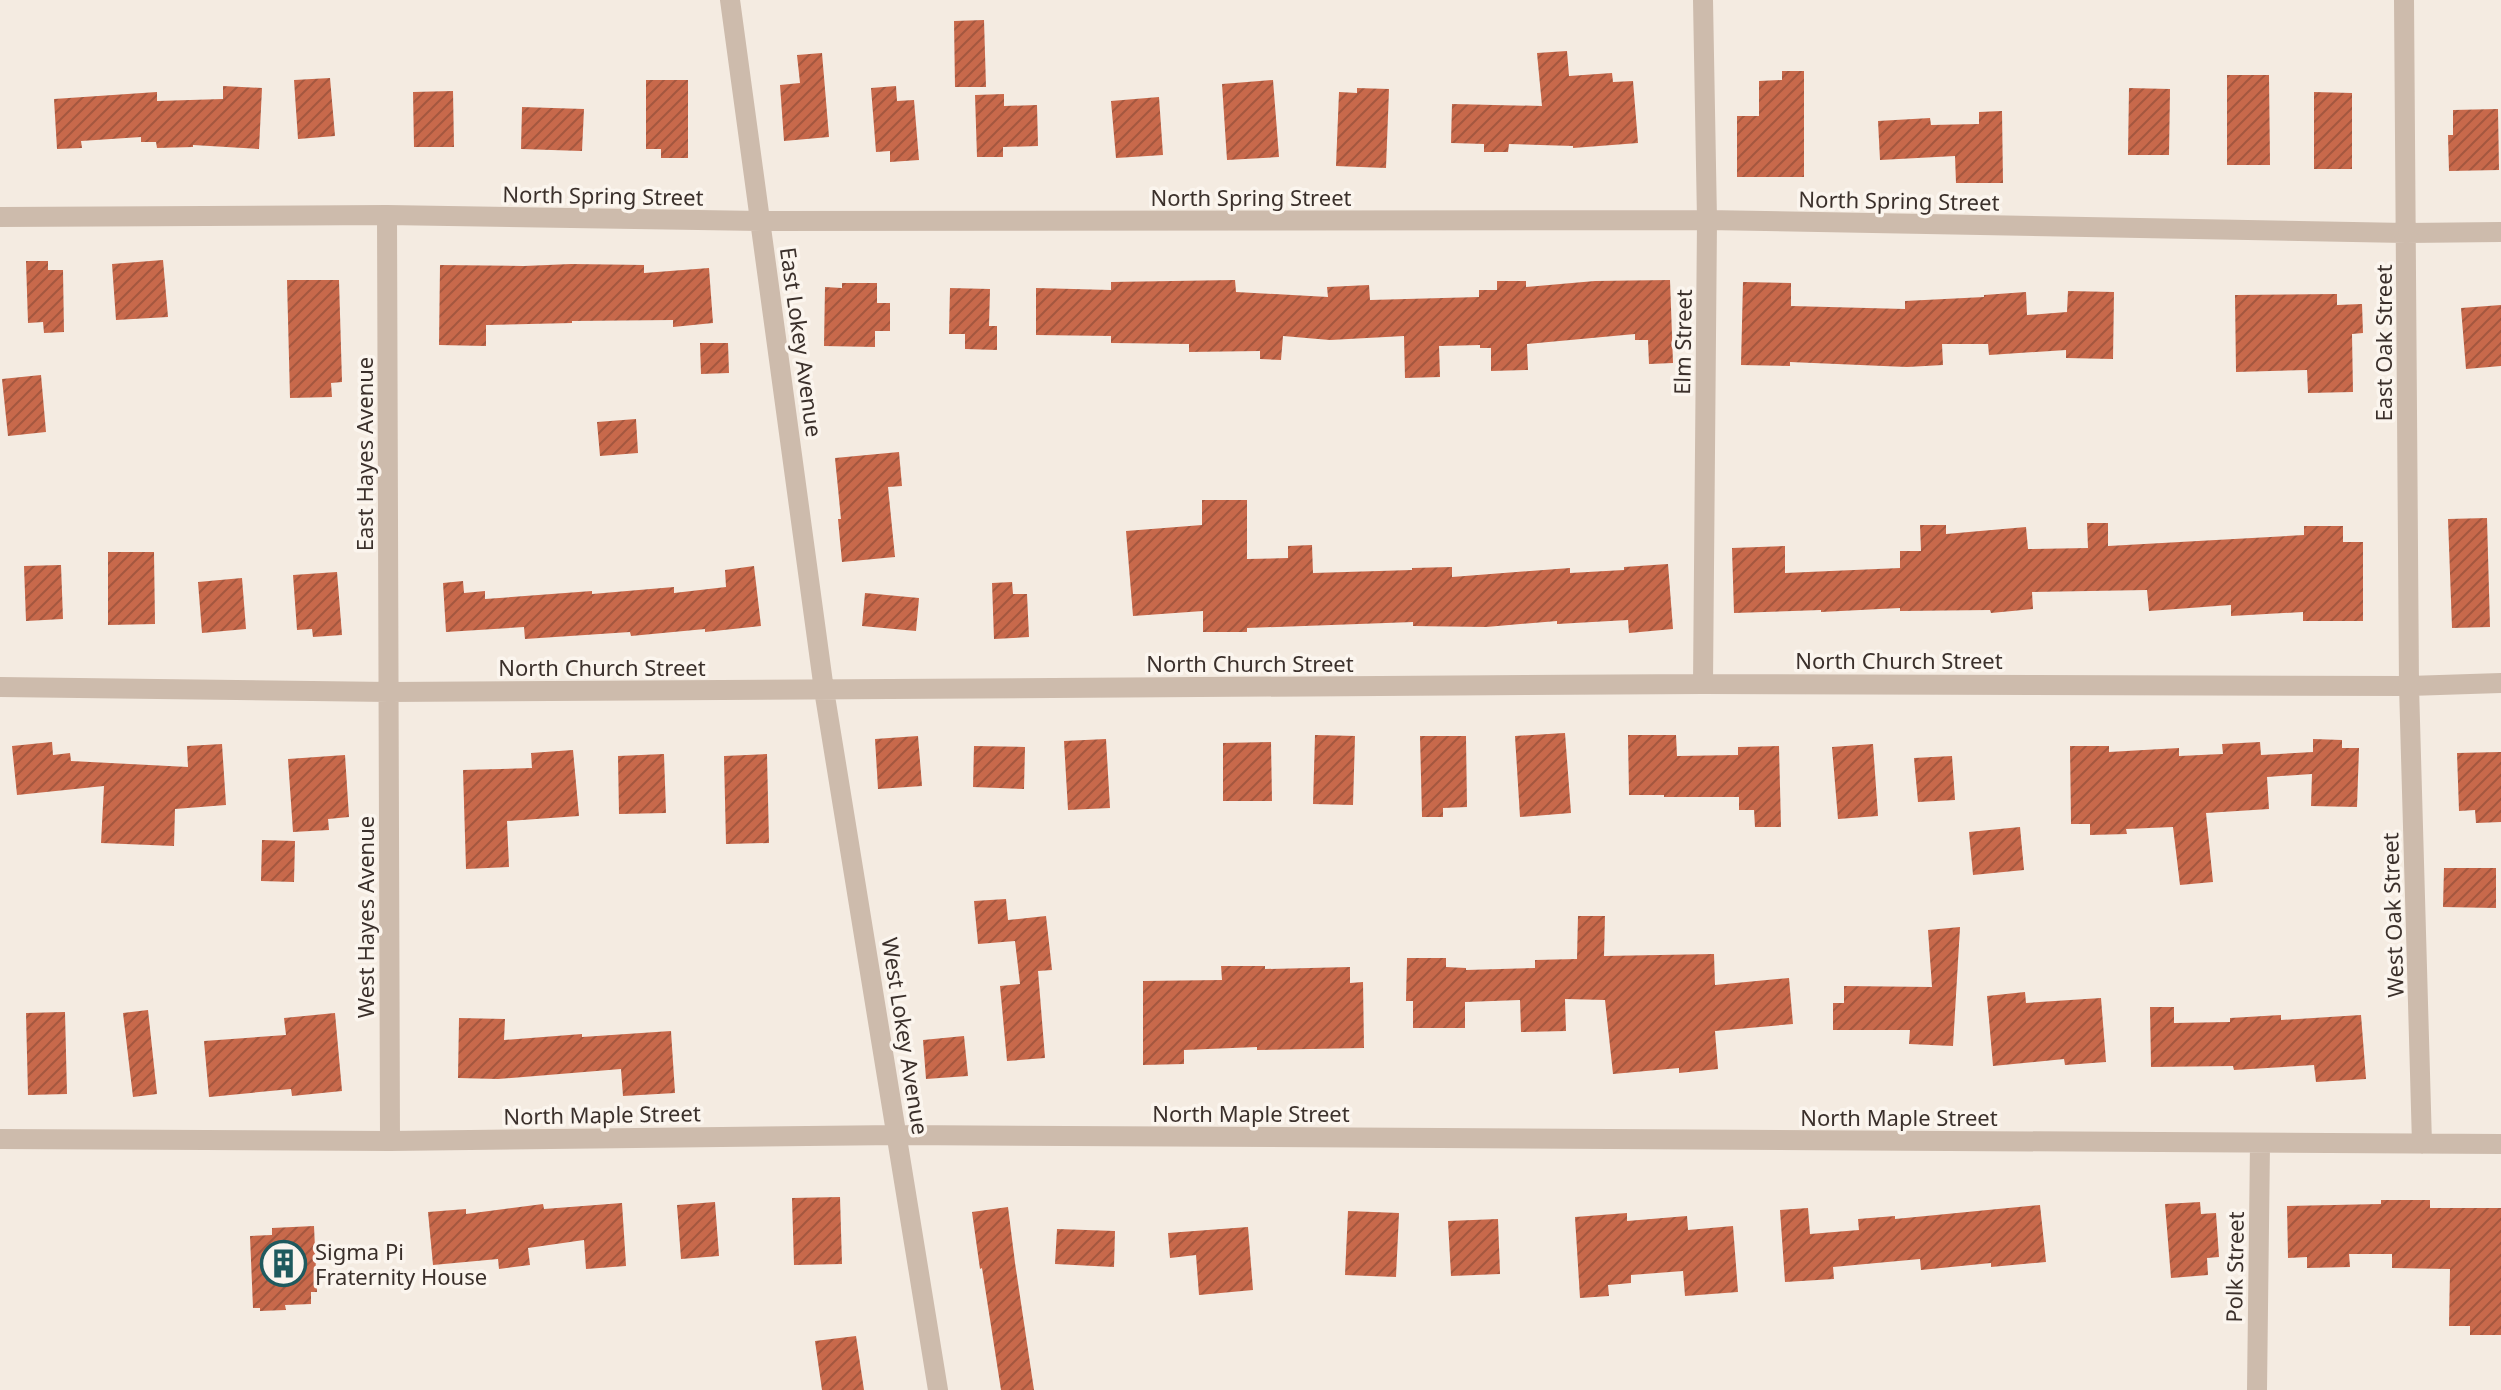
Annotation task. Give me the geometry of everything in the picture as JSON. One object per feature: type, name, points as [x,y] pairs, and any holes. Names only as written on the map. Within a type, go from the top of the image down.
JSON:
[{"type":"street","name":"East Lokey Avenue","points":[[730,0],[824,690]]},
{"type":"street","name":"Elm Street","points":[[1703,0],[1707,220],[1703,684]]},
{"type":"street","name":"East Oak Street","points":[[2404,0],[2409,686]]},
{"type":"street","name":"North Spring Street","points":[[0,217],[387,215],[761,221],[1707,220],[2406,233],[2501,232]]},
{"type":"street","name":"East Hayes Avenue","points":[[387,215],[389,692]]},
{"type":"street","name":"North Church Street","points":[[0,687],[389,692],[1703,684],[2409,686],[2501,683]]},
{"type":"street","name":"West Oak Street","points":[[2409,686],[2422,1144]]},
{"type":"street","name":"West Lokey Avenue","points":[[824,690],[938,1390]]},
{"type":"street","name":"West Hayes Avenue","points":[[389,692],[390,1141]]},
{"type":"street","name":"North Maple Street","points":[[0,1139],[390,1141],[898,1135],[2501,1144]]},
{"type":"street","name":"Polk Street","points":[[2257,1390],[2260,1144]]},
{"type":"building","points":[[984,20],[986,87],[955,87],[954,21]]},
{"type":"building","points":[[1567,51],[1569,76],[1612,73],[1613,82],[1633,81],[1638,143],[1573,148],[1509,144],[1508,152],[1484,152],[1484,144],[1451,143],[1452,104],[1542,106],[1537,53]]},
{"type":"building","points":[[822,53],[829,137],[784,141],[780,85],[800,83],[797,55]]},
{"type":"building","points":[[1782,71],[1804,71],[1804,177],[1737,177],[1737,116],[1759,116],[1759,81],[1782,80]]},
{"type":"building","points":[[2227,75],[2269,75],[2270,165],[2227,165]]},
{"type":"building","points":[[330,78],[335,136],[298,139],[294,80]]},
{"type":"building","points":[[646,80],[688,80],[688,158],[661,158],[661,149],[646,149]]},
{"type":"building","points":[[1273,80],[1279,157],[1227,160],[1222,84]]},
{"type":"building","points":[[223,86],[262,88],[259,149],[193,145],[157,148],[156,142],[141,142],[141,137],[81,141],[82,148],[57,149],[54,99],[157,92],[157,101],[223,99]]},
{"type":"building","points":[[896,86],[897,101],[914,100],[919,160],[890,162],[890,151],[876,152],[871,88]]},
{"type":"building","points":[[1357,88],[1389,89],[1386,168],[1336,166],[1339,92],[1357,93]]},
{"type":"building","points":[[2129,88],[2170,89],[2169,155],[2128,155]]},
{"type":"building","points":[[453,91],[454,147],[414,147],[413,92]]},
{"type":"building","points":[[2314,92],[2352,93],[2352,169],[2314,169]]},
{"type":"building","points":[[1004,94],[1004,106],[1037,105],[1038,146],[1003,147],[1003,157],[977,157],[975,95]]},
{"type":"building","points":[[1159,97],[1163,155],[1116,158],[1111,101]]},
{"type":"building","points":[[522,107],[584,109],[582,151],[521,149]]},
{"type":"building","points":[[2498,109],[2499,170],[2449,171],[2448,135],[2453,135],[2453,110]]},
{"type":"building","points":[[2002,111],[2003,183],[1956,183],[1955,156],[1880,160],[1878,121],[1930,118],[1931,125],[1979,124],[1979,112]]},
{"type":"building","points":[[163,260],[168,317],[116,320],[112,264]]},
{"type":"building","points":[[26,261],[48,261],[48,270],[63,270],[64,332],[44,333],[43,322],[28,323]]},
{"type":"building","points":[[440,265],[644,265],[644,273],[709,268],[713,323],[673,327],[673,320],[486,325],[486,346],[439,345]]},
{"type":"building","points":[[287,280],[339,280],[342,382],[331,383],[332,397],[290,398]]},
{"type":"building","points":[[1235,280],[1236,292],[1328,297],[1327,287],[1369,285],[1370,300],[1479,297],[1479,290],[1497,290],[1497,281],[1526,281],[1526,287],[1595,281],[1670,280],[1673,363],[1649,364],[1648,340],[1635,340],[1635,334],[1527,344],[1528,370],[1491,371],[1491,348],[1480,348],[1480,345],[1439,346],[1440,377],[1405,378],[1404,336],[1330,340],[1283,336],[1281,360],[1260,359],[1260,351],[1189,352],[1189,344],[1111,343],[1111,336],[1036,335],[1036,288],[1111,290],[1111,282]]},
{"type":"building","points":[[1743,282],[1791,283],[1791,306],[1905,309],[1905,301],[2026,292],[2027,315],[2067,312],[2068,291],[2114,292],[2113,359],[2066,358],[2066,350],[1989,355],[1988,344],[1942,344],[1943,365],[1907,367],[1790,362],[1790,366],[1741,365]]},
{"type":"building","points":[[842,283],[877,283],[877,303],[890,303],[890,331],[875,331],[875,347],[824,346],[825,287],[842,288]]},
{"type":"building","points":[[950,288],[990,289],[989,326],[997,326],[997,350],[965,349],[965,334],[949,334]]},
{"type":"building","points":[[2337,294],[2337,305],[2362,304],[2363,333],[2352,334],[2353,392],[2308,393],[2307,370],[2236,372],[2235,295]]},
{"type":"building","points":[[2501,305],[2501,366],[2466,369],[2461,308]]},
{"type":"building","points":[[700,343],[728,343],[729,373],[701,374]]},
{"type":"building","points":[[41,375],[46,432],[8,436],[2,379]]},
{"type":"building","points":[[636,419],[638,453],[600,456],[597,422]]},
{"type":"building","points":[[899,452],[902,486],[888,487],[895,557],[842,562],[835,458]]},
{"type":"building","points":[[1202,500],[1247,500],[1247,559],[1288,558],[1288,546],[1312,545],[1313,573],[1452,567],[1452,577],[1570,568],[1570,573],[1624,570],[1624,567],[1668,564],[1673,629],[1629,633],[1628,620],[1557,624],[1557,621],[1486,627],[1413,626],[1413,622],[1203,632],[1203,611],[1133,616],[1126,531],[1202,525]]},
{"type":"building","points":[[2487,518],[2490,627],[2452,628],[2448,519]]},
{"type":"building","points":[[2087,523],[2108,523],[2108,546],[2304,535],[2304,526],[2343,526],[2343,542],[2363,542],[2363,621],[2303,621],[2303,612],[2231,616],[2231,605],[2149,611],[2147,590],[2032,592],[2033,609],[1991,613],[1990,610],[1900,611],[1900,608],[1734,613],[1732,548],[1785,546],[1785,573],[1900,568],[1900,551],[1921,551],[1920,525],[1946,525],[1946,534],[2026,527],[2028,549],[2088,548]]},
{"type":"building","points":[[108,552],[154,552],[155,624],[108,625]]},
{"type":"building","points":[[61,565],[63,619],[26,621],[24,566]]},
{"type":"building","points":[[754,566],[761,626],[705,632],[705,629],[631,636],[630,632],[525,639],[524,627],[446,632],[443,583],[463,581],[464,593],[485,591],[485,599],[674,587],[674,593],[726,587],[725,570]]},
{"type":"building","points":[[337,572],[342,635],[313,637],[312,629],[297,630],[293,575]]},
{"type":"building","points":[[242,578],[246,629],[202,633],[198,582]]},
{"type":"building","points":[[1012,582],[1013,594],[1027,594],[1029,637],[994,639],[992,583]]},
{"type":"building","points":[[865,593],[919,598],[916,631],[862,626]]},
{"type":"building","points":[[1565,733],[1571,813],[1520,817],[1515,736]]},
{"type":"building","points":[[1315,735],[1355,736],[1353,805],[1313,804]]},
{"type":"building","points":[[1628,735],[1676,735],[1677,756],[1738,755],[1738,747],[1779,746],[1781,827],[1755,827],[1754,810],[1739,810],[1739,797],[1629,795]]},
{"type":"building","points":[[918,736],[922,786],[878,789],[875,739]]},
{"type":"building","points":[[1420,736],[1466,736],[1467,807],[1443,808],[1443,817],[1422,817]]},
{"type":"building","points":[[1106,739],[1110,808],[1068,810],[1064,741]]},
{"type":"building","points":[[2313,739],[2342,740],[2342,748],[2359,748],[2357,807],[2311,806],[2312,774],[2267,777],[2269,809],[2206,813],[2213,882],[2180,885],[2173,827],[2126,829],[2127,834],[2090,835],[2090,824],[2071,824],[2070,746],[2109,746],[2109,752],[2179,748],[2179,756],[2223,754],[2222,744],[2260,742],[2261,755],[2313,752]]},
{"type":"building","points":[[52,742],[53,755],[70,753],[71,761],[188,767],[187,746],[222,744],[226,805],[175,809],[174,846],[101,843],[104,786],[17,795],[12,746]]},
{"type":"building","points":[[1271,742],[1272,801],[1223,801],[1223,743]]},
{"type":"building","points":[[1873,744],[1878,816],[1838,819],[1832,747]]},
{"type":"building","points":[[974,746],[1025,747],[1024,789],[973,787]]},
{"type":"building","points":[[573,750],[579,816],[507,821],[509,867],[466,869],[463,770],[532,768],[531,753]]},
{"type":"building","points":[[2501,752],[2501,822],[2476,823],[2475,810],[2459,811],[2457,753]]},
{"type":"building","points":[[664,754],[666,813],[619,814],[618,756]]},
{"type":"building","points":[[767,754],[769,843],[726,844],[724,756]]},
{"type":"building","points":[[345,755],[349,817],[328,819],[329,830],[293,832],[288,759]]},
{"type":"building","points":[[1952,756],[1955,800],[1918,802],[1914,758]]},
{"type":"building","points":[[2020,827],[2024,870],[1973,875],[1969,832]]},
{"type":"building","points":[[262,840],[295,841],[294,882],[261,881]]},
{"type":"building","points":[[2444,868],[2496,868],[2496,908],[2443,907]]},
{"type":"building","points":[[1006,899],[1008,920],[1046,916],[1052,970],[1038,971],[1045,1058],[1007,1061],[1000,986],[1020,984],[1015,941],[978,944],[974,901]]},
{"type":"building","points":[[1578,916],[1605,916],[1604,956],[1714,954],[1715,985],[1789,978],[1793,1024],[1715,1031],[1718,1069],[1679,1073],[1679,1068],[1613,1074],[1605,1000],[1565,999],[1566,1031],[1521,1032],[1520,1000],[1465,1002],[1465,1028],[1413,1028],[1413,1001],[1406,1001],[1407,958],[1446,958],[1446,967],[1466,970],[1535,968],[1535,960],[1577,959]]},
{"type":"building","points":[[1960,927],[1953,1046],[1909,1044],[1910,1030],[1833,1030],[1833,1003],[1844,1003],[1844,986],[1932,987],[1928,930]]},
{"type":"building","points":[[1221,966],[1265,966],[1265,969],[1350,967],[1350,983],[1363,982],[1364,1048],[1184,1050],[1184,1064],[1143,1065],[1143,981],[1222,980]]},
{"type":"building","points":[[2025,992],[2026,1003],[2101,998],[2106,1062],[2065,1065],[2064,1059],[1993,1066],[1987,996]]},
{"type":"building","points":[[2150,1007],[2174,1007],[2174,1023],[2230,1022],[2230,1018],[2281,1015],[2281,1020],[2361,1015],[2366,1079],[2316,1082],[2314,1065],[2234,1070],[2233,1066],[2151,1067]]},
{"type":"building","points":[[148,1010],[157,1094],[133,1097],[123,1013]]},
{"type":"building","points":[[65,1012],[67,1094],[28,1095],[26,1013]]},
{"type":"building","points":[[335,1013],[342,1091],[292,1096],[291,1089],[209,1097],[204,1041],[286,1035],[284,1018]]},
{"type":"building","points":[[459,1018],[505,1019],[504,1040],[671,1031],[675,1093],[623,1096],[621,1069],[498,1079],[458,1078]]},
{"type":"building","points":[[964,1036],[968,1076],[926,1079],[923,1040]]},
{"type":"building","points":[[840,1197],[842,1264],[794,1265],[792,1198]]},
{"type":"building","points":[[2381,1200],[2430,1200],[2430,1208],[2501,1208],[2501,1335],[2470,1335],[2470,1326],[2449,1326],[2450,1269],[2392,1268],[2392,1254],[2349,1254],[2350,1267],[2307,1268],[2307,1257],[2288,1258],[2287,1206],[2381,1204]]},
{"type":"building","points":[[715,1202],[719,1256],[681,1259],[677,1205]]},
{"type":"building","points":[[2200,1202],[2201,1214],[2216,1213],[2219,1257],[2207,1258],[2208,1275],[2171,1278],[2165,1204]]},
{"type":"building","points":[[622,1203],[626,1266],[586,1269],[584,1240],[528,1248],[530,1265],[499,1269],[498,1259],[433,1265],[428,1212],[466,1209],[466,1214],[543,1204],[544,1209]]},
{"type":"building","points":[[2040,1205],[2046,1262],[1991,1267],[1991,1263],[1921,1270],[1920,1259],[1833,1267],[1834,1279],[1785,1282],[1780,1210],[1808,1208],[1810,1234],[1859,1230],[1858,1219],[1895,1216],[1895,1219]]},
{"type":"building","points":[[1008,1207],[1034,1390],[1001,1390],[980,1269],[972,1212]]},
{"type":"building","points":[[1348,1211],[1399,1213],[1396,1277],[1345,1275]]},
{"type":"building","points":[[1627,1213],[1627,1221],[1687,1216],[1688,1230],[1733,1226],[1738,1292],[1685,1296],[1683,1271],[1631,1275],[1631,1283],[1608,1285],[1609,1296],[1580,1298],[1575,1217]]},
{"type":"building","points":[[1498,1219],[1500,1274],[1451,1276],[1448,1221]]},
{"type":"building","name":"Sigma Pi Fraternity House","points":[[314,1226],[317,1292],[311,1292],[311,1304],[285,1305],[286,1310],[260,1311],[260,1308],[253,1308],[250,1236],[272,1235],[272,1228]]},
{"type":"building","points":[[1248,1227],[1253,1290],[1199,1295],[1196,1255],[1170,1258],[1168,1233]]},
{"type":"building","points":[[1057,1229],[1115,1231],[1114,1267],[1055,1264]]},
{"type":"building","points":[[856,1336],[864,1390],[822,1390],[815,1341]]},
{"type":"place","name":"Sigma Pi Fraternity House","points":[[284,1264]]}]
